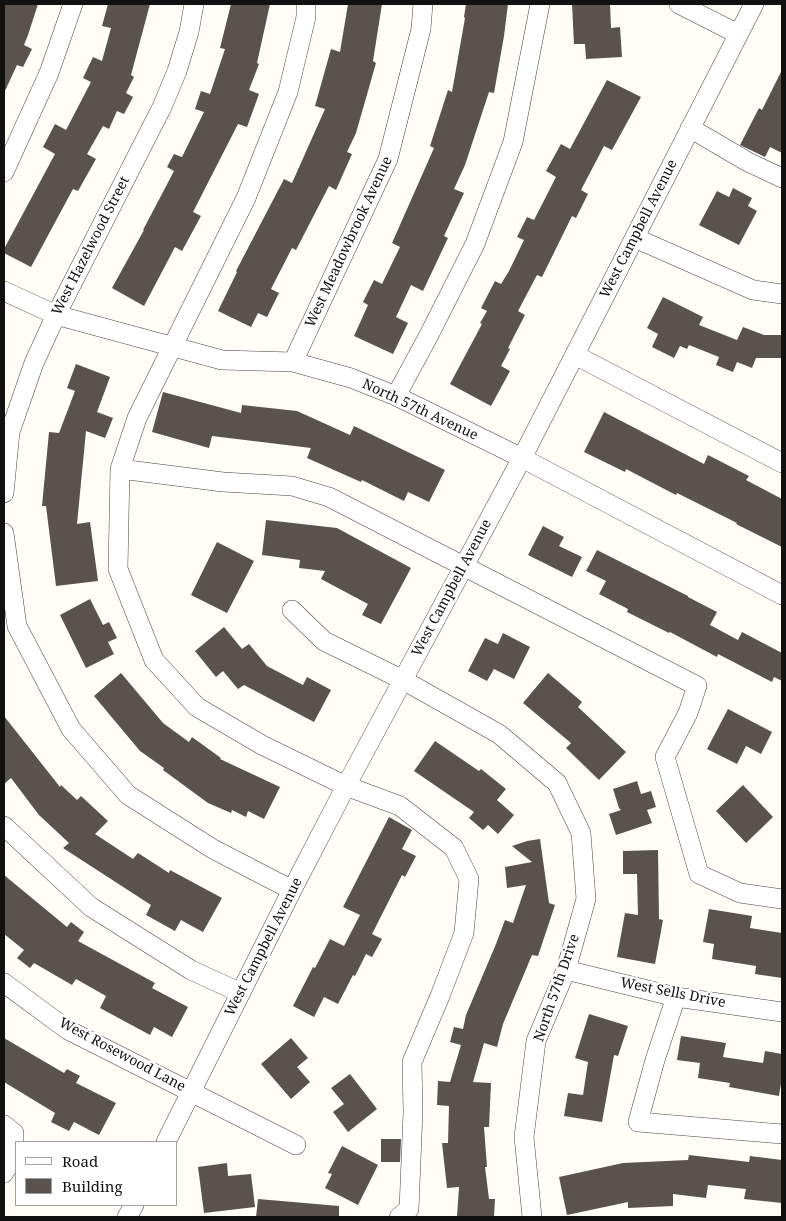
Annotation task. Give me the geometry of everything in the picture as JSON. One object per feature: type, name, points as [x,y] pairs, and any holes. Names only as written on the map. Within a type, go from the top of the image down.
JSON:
[{"type":"street","points":[[4,172],[49,73],[73,4]]},
{"type":"street","name":"West Hazelwood Street","points":[[4,493],[10,432],[34,363],[56,315],[162,107],[177,71],[189,32],[194,4]]},
{"type":"street","points":[[306,4],[306,17],[288,92],[246,198],[137,418],[120,469],[118,569],[154,660],[197,707],[262,745],[346,786],[400,806],[454,848],[469,879],[464,933],[412,1062],[413,1112],[409,1209],[399,1217]]},
{"type":"street","name":"West Meadowbrook Avenue","points":[[293,362],[388,159],[421,29],[423,4]]},
{"type":"street","points":[[396,396],[475,244],[513,142],[540,4]]},
{"type":"street","points":[[679,4],[738,34]]},
{"type":"street","name":"West Campbell Avenue","points":[[167,1141],[292,890],[522,458],[754,4]]},
{"type":"street","points":[[690,128],[748,162],[782,178]]},
{"type":"street","points":[[635,238],[753,290],[782,294]]},
{"type":"street","name":"North 57th Avenue","points":[[4,292],[56,315],[222,360],[293,362],[351,378],[396,396],[522,458],[782,595]]},
{"type":"street","points":[[575,356],[782,463]]},
{"type":"street","points":[[120,469],[223,482],[292,486],[329,497],[697,686],[688,713],[665,757],[699,874],[740,893],[782,899]]},
{"type":"street","points":[[4,533],[16,626],[71,729],[128,795],[213,849],[292,890]]},
{"type":"street","name":"North 57th Drive","points":[[292,610],[324,641],[403,680],[499,734],[557,782],[581,833],[586,899],[566,970],[536,1041],[525,1127],[524,1137],[532,1217]]},
{"type":"street","points":[[4,826],[91,908],[191,970],[241,992]]},
{"type":"street","name":"West Sells Drive","points":[[566,970],[676,997],[782,1012]]},
{"type":"street","name":"West Rosewood Lane","points":[[4,983],[68,1030],[296,1145]]},
{"type":"street","points":[[676,997],[654,1060],[638,1122],[782,1134]]},
{"type":"street","points":[[4,1125],[14,1133],[14,1155],[4,1173]]},
{"type":"street","points":[[127,1217],[133,1206]]},
{"type":"building","points":[[4,4],[38,4],[24,45],[32,49],[23,67],[17,65],[4,93]]},
{"type":"building","points":[[108,4],[150,4],[131,75],[134,77],[126,93],[133,97],[124,114],[117,111],[109,129],[103,126],[87,154],[96,159],[78,191],[73,189],[31,267],[4,253],[4,249],[55,154],[43,147],[55,124],[66,130],[91,82],[83,78],[93,57],[102,61],[111,28],[102,26]]},
{"type":"building","points":[[231,4],[270,4],[257,63],[259,64],[249,90],[259,94],[247,127],[238,124],[193,212],[201,216],[182,251],[175,247],[144,306],[112,288],[174,171],[167,167],[174,154],[182,157],[204,112],[195,109],[201,91],[210,94],[225,49],[220,48]]},
{"type":"building","points":[[348,4],[382,4],[373,61],[376,63],[356,133],[347,152],[352,154],[336,190],[329,186],[296,250],[292,248],[271,289],[279,293],[267,317],[258,313],[251,327],[218,311],[236,271],[284,179],[292,183],[325,109],[315,106],[331,49],[340,52]]},
{"type":"building","points":[[466,4],[508,4],[494,93],[489,92],[465,165],[454,189],[464,193],[444,236],[448,238],[423,291],[411,285],[396,317],[408,323],[393,354],[354,336],[368,305],[363,302],[374,280],[382,284],[400,247],[392,243],[434,148],[430,146],[448,90],[452,92]]},
{"type":"building","points":[[572,4],[610,4],[611,28],[620,27],[622,57],[586,59],[585,44],[574,44]]},
{"type":"building","points":[[782,70],[782,153],[770,147],[765,157],[740,145],[759,108],[762,110]]},
{"type":"building","points":[[607,80],[641,97],[612,150],[604,146],[581,190],[588,194],[576,218],[572,216],[542,277],[537,275],[518,311],[525,315],[501,366],[510,371],[491,406],[450,384],[482,324],[480,323],[487,311],[481,308],[495,281],[501,284],[524,240],[517,237],[527,217],[534,220],[556,177],[546,171],[561,144],[570,149]]},
{"type":"building","points":[[733,188],[752,198],[748,206],[757,211],[739,245],[699,225],[717,191],[729,197]]},
{"type":"building","points":[[663,297],[703,317],[699,325],[737,340],[743,327],[764,335],[782,335],[782,358],[756,358],[752,368],[737,362],[733,372],[716,365],[719,357],[689,345],[687,349],[680,346],[674,358],[652,347],[658,334],[647,328]]},
{"type":"building","points":[[76,364],[110,377],[97,412],[113,418],[105,438],[86,431],[77,524],[90,522],[98,581],[56,586],[46,506],[42,506],[49,432],[59,433],[75,391],[67,388]]},
{"type":"building","points":[[163,392],[241,413],[242,405],[297,411],[350,435],[354,426],[445,470],[429,502],[408,492],[404,501],[362,480],[361,482],[307,458],[311,448],[212,436],[209,448],[152,432]]},
{"type":"building","points":[[604,412],[704,464],[708,455],[749,476],[746,480],[782,499],[782,547],[677,493],[676,495],[626,469],[625,472],[584,452]]},
{"type":"building","points":[[266,520],[337,528],[411,568],[381,624],[362,615],[368,604],[321,579],[325,571],[299,568],[300,560],[262,555]]},
{"type":"building","points":[[543,526],[564,537],[559,546],[582,557],[572,577],[528,555]]},
{"type":"building","points":[[217,542],[254,561],[227,613],[191,595]]},
{"type":"building","points":[[597,550],[717,612],[710,625],[738,640],[742,632],[782,653],[782,681],[774,677],[772,682],[718,654],[717,657],[627,612],[628,609],[599,594],[606,581],[586,571]]},
{"type":"building","points":[[90,599],[103,625],[109,622],[117,638],[108,642],[114,654],[86,668],[60,615]]},
{"type":"building","points":[[224,627],[242,649],[249,644],[267,666],[303,685],[307,677],[331,690],[314,722],[244,685],[238,689],[223,671],[216,677],[195,651]]},
{"type":"building","points":[[503,633],[530,647],[514,679],[494,669],[487,681],[468,671],[485,638],[498,644]]},
{"type":"building","points":[[121,673],[163,723],[189,742],[192,737],[220,759],[280,787],[264,819],[248,811],[246,817],[232,810],[231,813],[208,803],[140,751],[94,696]]},
{"type":"building","points":[[548,673],[582,702],[578,707],[626,752],[599,780],[566,748],[571,743],[523,703]]},
{"type":"building","points":[[728,709],[772,732],[761,754],[746,746],[737,764],[707,749]]},
{"type":"building","points":[[4,716],[60,787],[61,785],[77,800],[81,796],[108,821],[95,834],[133,859],[138,853],[169,873],[170,870],[222,898],[203,932],[181,920],[175,931],[146,915],[151,905],[63,848],[69,843],[39,815],[11,778],[4,784]]},
{"type":"building","points":[[435,741],[479,771],[481,769],[506,789],[497,800],[514,815],[498,834],[488,825],[483,830],[469,818],[474,812],[414,771]]},
{"type":"building","points":[[637,781],[641,794],[651,791],[656,807],[647,810],[652,823],[616,835],[609,814],[621,810],[613,789]]},
{"type":"building","points":[[743,785],[773,817],[746,843],[716,811]]},
{"type":"building","points":[[389,817],[412,830],[402,849],[416,856],[405,877],[402,875],[372,934],[382,939],[372,957],[366,954],[338,1004],[324,997],[314,1017],[293,1006],[330,939],[344,946],[360,915],[343,907]]},
{"type":"building","points":[[540,839],[549,903],[555,905],[538,956],[532,955],[503,1024],[497,1047],[484,1043],[473,1082],[491,1083],[489,1127],[484,1127],[487,1167],[485,1167],[489,1199],[495,1199],[494,1217],[457,1217],[459,1187],[447,1188],[442,1143],[448,1143],[449,1106],[437,1105],[438,1081],[450,1082],[461,1045],[450,1042],[454,1027],[463,1029],[466,1015],[505,920],[513,923],[526,885],[507,888],[505,867],[532,862],[512,846]]},
{"type":"building","points":[[658,850],[659,919],[663,920],[655,964],[617,957],[625,913],[638,915],[637,874],[623,874],[623,851]]},
{"type":"building","points":[[4,875],[67,927],[71,922],[84,932],[78,941],[155,983],[152,988],[188,1007],[172,1037],[154,1027],[150,1035],[100,1008],[106,996],[76,979],[72,985],[34,963],[30,968],[17,958],[24,950],[4,934]]},
{"type":"building","points":[[709,909],[752,916],[750,928],[782,933],[782,978],[755,974],[756,966],[712,959],[714,944],[703,942]]},
{"type":"building","points":[[589,1014],[628,1026],[618,1056],[614,1055],[602,1122],[564,1116],[568,1093],[583,1095],[588,1062],[575,1058]]},
{"type":"building","points":[[681,1036],[726,1043],[723,1057],[763,1063],[765,1051],[782,1054],[782,1077],[779,1096],[729,1087],[730,1083],[698,1078],[700,1063],[677,1060]]},
{"type":"building","points":[[4,1038],[64,1073],[67,1069],[80,1076],[76,1083],[116,1103],[99,1135],[74,1122],[69,1131],[51,1122],[55,1113],[4,1082]]},
{"type":"building","points":[[291,1038],[308,1058],[297,1067],[310,1082],[291,1099],[261,1064]]},
{"type":"building","points":[[350,1074],[377,1109],[348,1132],[333,1112],[344,1104],[331,1088]]},
{"type":"building","points":[[381,1139],[401,1139],[400,1162],[381,1162]]},
{"type":"building","points":[[342,1146],[378,1165],[358,1205],[325,1188],[332,1174],[328,1173]]},
{"type":"building","points":[[689,1155],[749,1162],[750,1156],[782,1160],[782,1203],[744,1199],[746,1189],[708,1185],[706,1198],[673,1194],[673,1206],[628,1208],[628,1202],[567,1215],[559,1177],[623,1163],[688,1160]]},
{"type":"building","points":[[227,1163],[228,1176],[251,1174],[255,1207],[204,1213],[198,1167]]},
{"type":"building","points":[[258,1199],[339,1206],[339,1217],[256,1217]]}]
